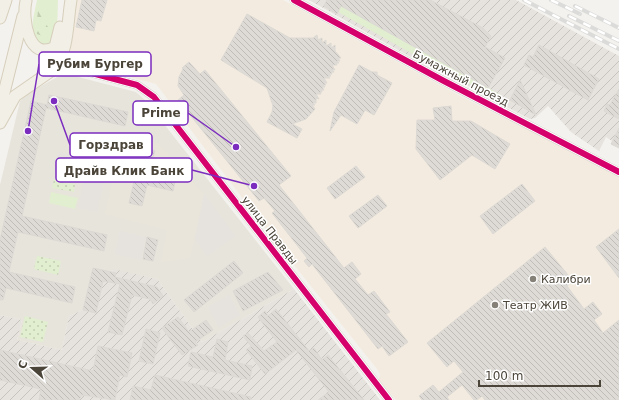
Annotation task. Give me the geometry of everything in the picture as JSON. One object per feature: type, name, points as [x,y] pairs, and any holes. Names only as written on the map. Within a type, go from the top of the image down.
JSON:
[{"type":"main road","points":[[0,10],[6,0]]},
{"type":"main road","points":[[0,18],[6,0]]},
{"type":"main road","points":[[26,0],[26,26],[30,40],[35,46],[49,50],[55,47],[57,43],[68,2]]},
{"type":"main road","points":[[0,109],[26,0]]},
{"type":"main road","points":[[0,123],[15,96],[54,69],[58,64],[65,45],[68,2]]},
{"type":"street","name":"Бумажный проезд","points":[[294,0],[442,80],[619,172]]},
{"type":"street","name":"улица Правды","points":[[58,64],[137,85],[154,97],[389,400]]},
{"type":"shaded area","points":[[77,0],[283,0],[462,97],[619,175],[619,400],[396,400],[379,380],[380,374],[377,369],[275,241],[156,84],[66,59]]},
{"type":"shaded area","points":[[309,0],[516,0],[619,56],[619,128],[612,141],[606,137],[599,151],[571,132],[548,106],[535,118],[530,119],[505,106],[504,101],[506,98],[501,95],[498,100],[494,100],[432,66],[418,61]]},
{"type":"shaded area","points":[[67,74],[136,92],[145,100],[294,289],[202,342],[157,279],[113,270],[83,310],[69,316],[62,350],[17,340],[22,320],[0,315],[0,185],[20,101],[27,94],[59,76]]},
{"type":"shaded area","points":[[123,135],[159,144],[204,194],[190,258],[161,262],[167,230],[105,214]]},
{"type":"shaded area","points":[[59,152],[108,163],[97,212],[78,208],[84,180],[54,173]]},
{"type":"shaded area","points":[[204,194],[235,236],[207,256],[195,239]]},
{"type":"shaded area","points":[[120,231],[146,237],[141,260],[115,254]]},
{"type":"shaded area","points":[[93,268],[112,272],[113,269],[157,279],[202,342],[294,289],[380,400],[0,400],[0,315],[22,320],[17,340],[62,350],[69,316],[83,310]]},
{"type":"shaded area","points":[[229,295],[240,315],[219,327],[208,307]]},
{"type":"green space","points":[[37,0],[58,0],[57,33],[53,43],[44,44],[37,41],[34,37],[33,22]]},
{"type":"green space","points":[[39,0],[43,0],[42,9],[44,18],[47,26],[53,33],[48,38],[37,34],[36,30]]},
{"type":"green space","points":[[341,6],[501,95],[499,99],[418,57],[338,12]]},
{"type":"green space","points":[[54,179],[75,184],[74,192],[52,188]]},
{"type":"green space","points":[[51,192],[78,198],[75,209],[49,203]]},
{"type":"green space","points":[[37,256],[61,261],[58,275],[34,269]]},
{"type":"green space","points":[[25,316],[48,322],[43,342],[20,337]]},
{"type":"building","points":[[82,0],[107,0],[101,21],[96,20],[94,31],[76,27]]},
{"type":"building","points":[[327,0],[430,0],[483,28],[491,36],[485,47],[505,58],[488,88],[341,6],[337,14],[324,6]]},
{"type":"building","points":[[247,14],[290,38],[313,38],[317,35],[318,40],[322,38],[322,43],[326,40],[326,46],[331,43],[331,48],[335,45],[335,51],[341,58],[338,58],[340,61],[337,61],[339,63],[336,63],[337,65],[332,65],[335,70],[332,69],[334,72],[329,74],[331,76],[328,76],[330,78],[324,78],[327,83],[324,83],[326,85],[323,85],[325,87],[322,87],[324,90],[321,90],[321,94],[316,94],[319,99],[316,98],[316,103],[313,103],[315,105],[312,105],[315,109],[306,119],[292,124],[302,129],[297,138],[267,122],[273,106],[267,88],[221,60]]},
{"type":"building","points":[[539,45],[599,79],[588,100],[524,65],[529,55],[533,57]]},
{"type":"building","points":[[189,62],[200,74],[205,70],[291,176],[279,185],[344,268],[352,262],[361,274],[355,279],[368,295],[374,291],[390,312],[386,314],[408,342],[389,356],[382,346],[378,349],[312,264],[309,267],[304,261],[307,258],[272,213],[275,211],[264,198],[259,201],[178,100],[184,95],[178,86],[179,77],[183,69],[182,68]]},
{"type":"building","points":[[359,65],[372,72],[377,72],[377,75],[392,83],[374,115],[365,110],[357,124],[341,115],[330,131],[334,112]]},
{"type":"building","points":[[520,80],[536,115],[510,100]]},
{"type":"building","points":[[619,89],[619,119],[604,111],[607,104],[610,105]]},
{"type":"building","points":[[49,95],[128,112],[125,126],[46,108],[22,216],[107,235],[104,251],[18,232],[9,272],[75,287],[72,303],[6,288],[3,300],[0,300],[0,240],[31,101],[47,105]]},
{"type":"building","points":[[451,106],[452,121],[471,121],[510,144],[495,169],[472,155],[440,180],[416,149],[417,120],[435,120],[433,108]]},
{"type":"building","points":[[619,128],[619,148],[611,144]]},
{"type":"building","points":[[142,147],[155,151],[148,171],[176,177],[173,191],[147,185],[142,206],[129,203]]},
{"type":"building","points":[[356,166],[365,177],[335,199],[327,188]]},
{"type":"building","points":[[522,184],[535,201],[493,234],[480,216]]},
{"type":"building","points":[[378,195],[387,206],[358,228],[349,216]]},
{"type":"building","points":[[619,229],[619,278],[596,247]]},
{"type":"building","points":[[147,237],[158,240],[153,261],[143,259]]},
{"type":"building","points":[[545,247],[573,281],[567,286],[584,309],[593,302],[602,314],[594,320],[603,333],[619,320],[619,400],[485,400],[482,396],[477,400],[474,400],[462,385],[447,397],[449,400],[422,400],[419,396],[433,385],[439,392],[463,372],[454,361],[447,367],[427,343]]},
{"type":"building","points":[[234,261],[243,273],[194,312],[184,300]]},
{"type":"building","points":[[93,268],[116,273],[115,277],[157,287],[163,296],[153,304],[150,299],[132,295],[122,335],[108,332],[120,284],[103,281],[96,313],[83,310]]},
{"type":"building","points":[[268,272],[283,290],[243,311],[233,291]]},
{"type":"building","points":[[276,309],[309,351],[314,348],[322,360],[328,355],[364,400],[318,400],[329,392],[296,350],[265,374],[246,350],[251,346],[243,336],[248,333],[264,351],[277,342],[258,317],[265,311],[268,316]]},
{"type":"building","points":[[178,317],[189,332],[206,320],[213,330],[195,342],[198,345],[182,355],[162,328]]},
{"type":"building","points":[[146,329],[160,333],[153,364],[139,361]]},
{"type":"building","points":[[217,339],[228,342],[225,360],[252,366],[250,380],[188,366],[191,352],[213,357]]},
{"type":"building","points":[[98,346],[132,353],[127,377],[120,375],[115,400],[82,395],[79,400],[39,400],[41,389],[0,380],[0,350],[93,371]]},
{"type":"building","points":[[155,375],[251,397],[251,400],[130,400],[133,386],[151,390]]},
{"type":"railway","points":[[524,0],[619,49]]},
{"type":"railway","points":[[551,0],[580,14]]},
{"type":"railway","points":[[575,6],[619,28]]},
{"type":"railway","points":[[569,16],[619,41]]},
{"type":"cycle path","points":[[294,0],[442,80],[619,172]]},
{"type":"cycle path","points":[[58,64],[137,85],[154,97],[389,400]]},
{"type":"place","name":"Горздрав","points":[[54,101]]},
{"type":"place","name":"Рубим Бургер","points":[[28,131]]},
{"type":"place","name":"Prime","points":[[236,147]]},
{"type":"place","name":"Драйв Клик Банк","points":[[254,186]]},
{"type":"place","name":"Калибри","points":[[533,279]]},
{"type":"place","name":"Театр ЖИВ","points":[[495,305]]}]
